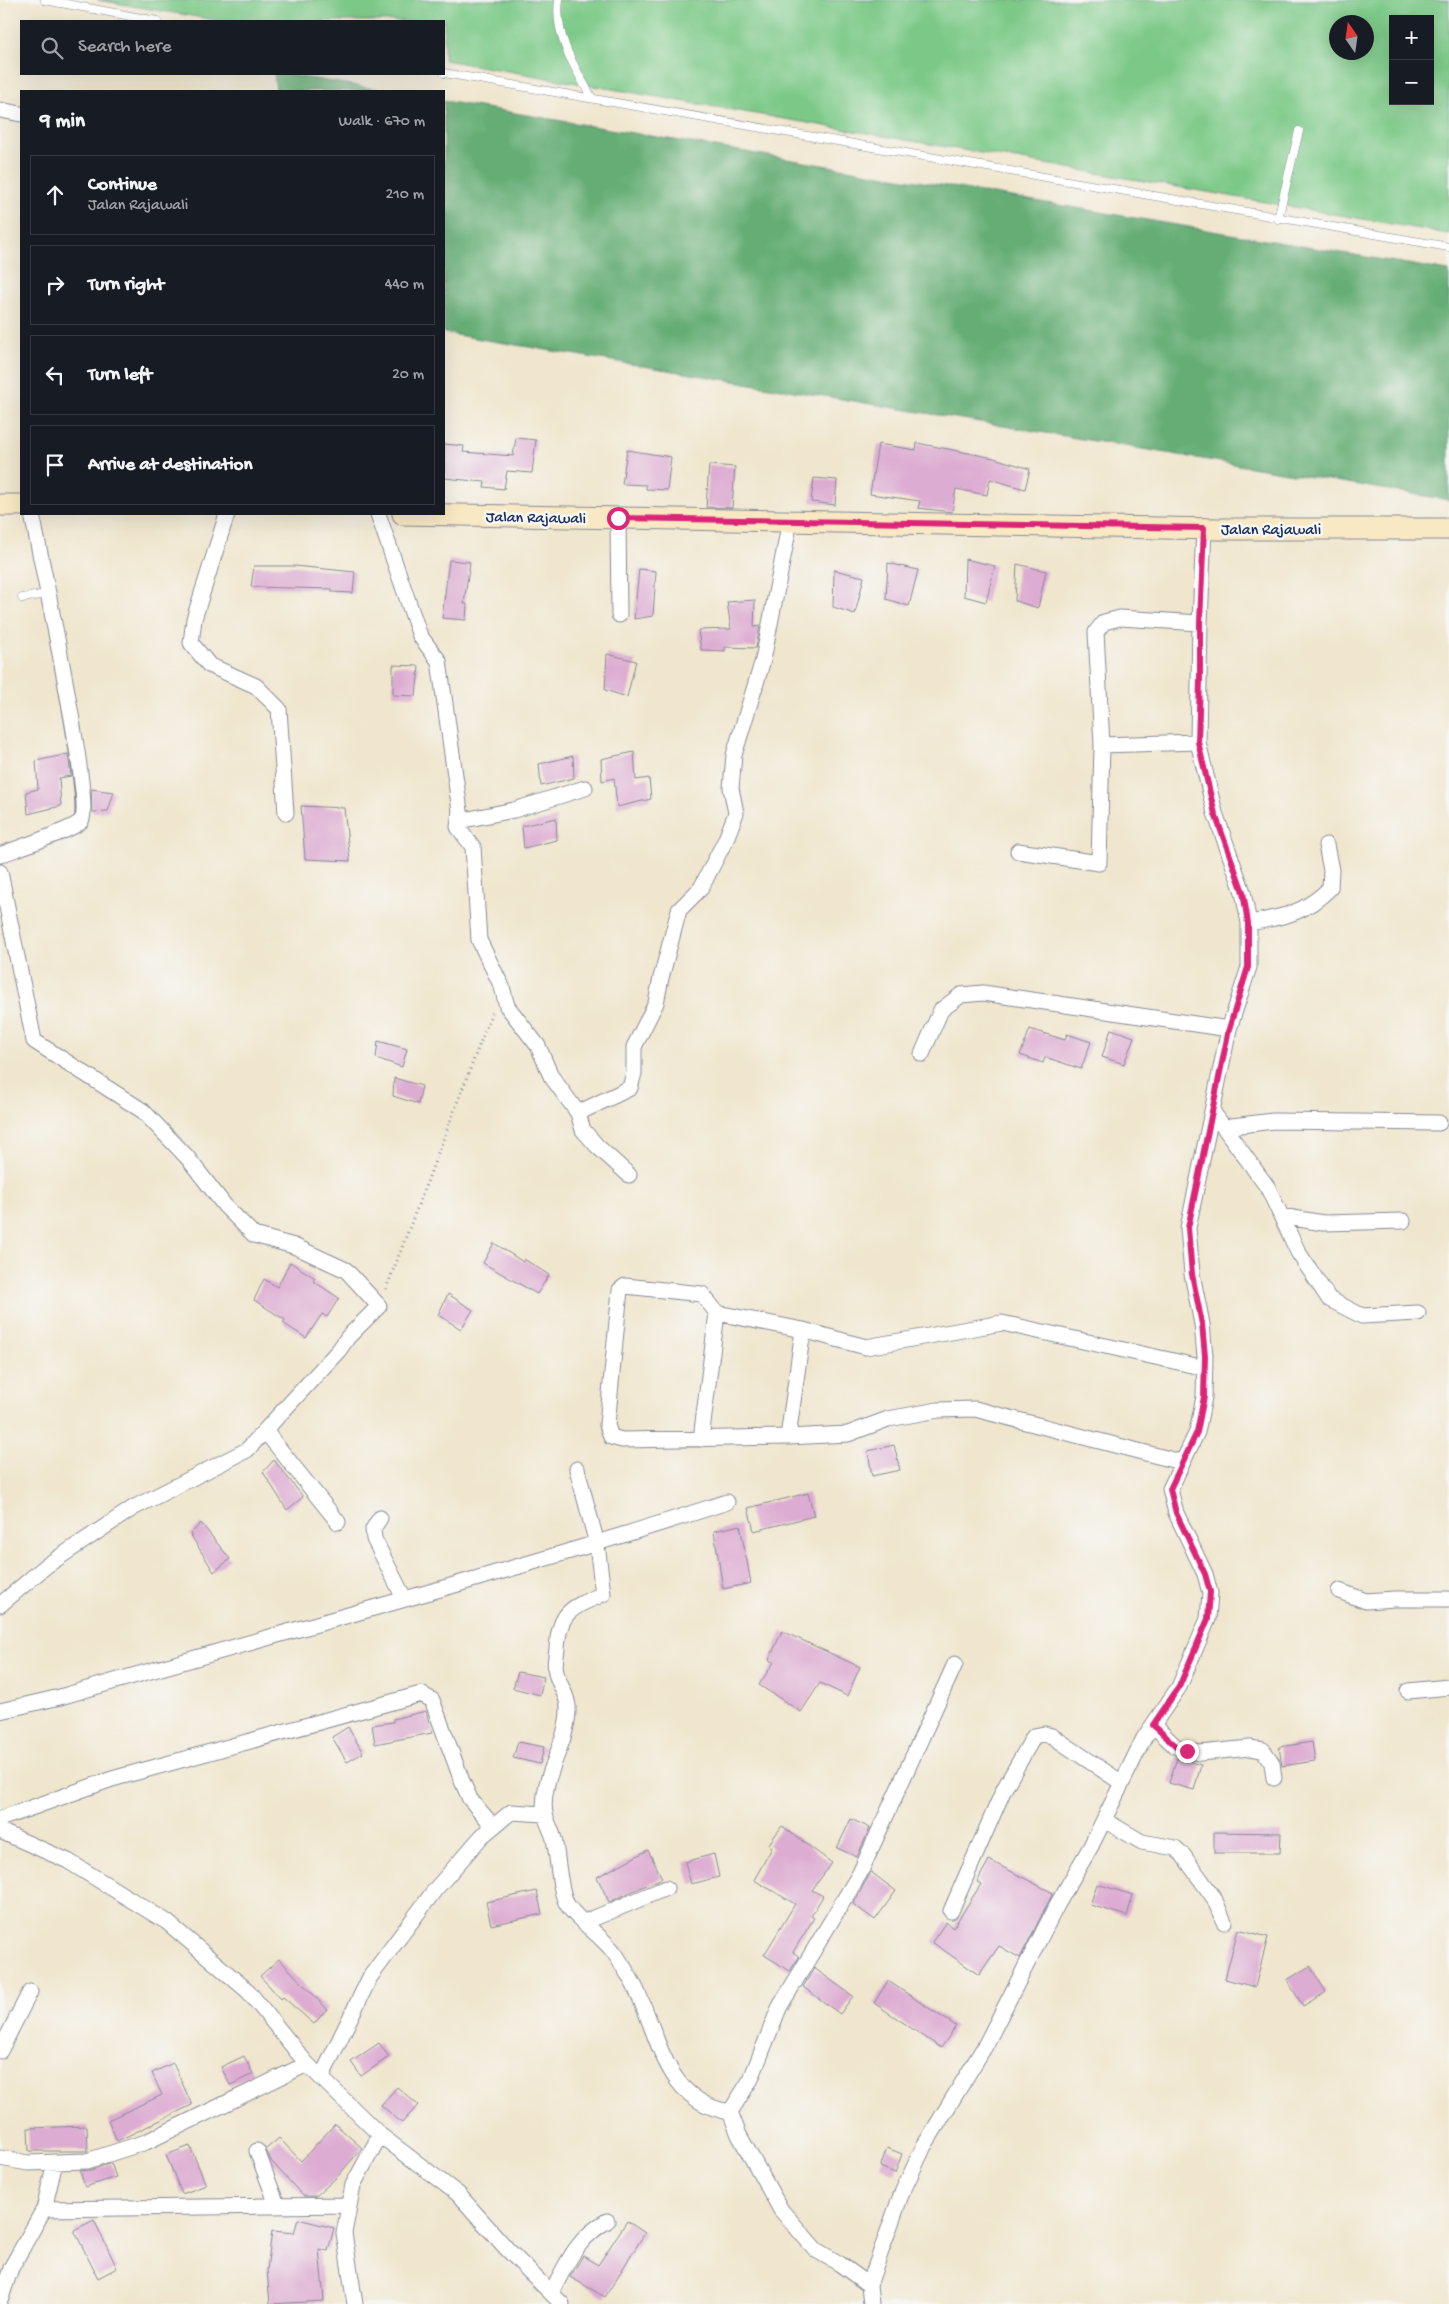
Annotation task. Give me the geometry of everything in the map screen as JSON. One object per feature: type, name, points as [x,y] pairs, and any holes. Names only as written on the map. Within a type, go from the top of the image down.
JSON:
[{"type":"street","points":[[0,110],[20,114]]},
{"type":"street","points":[[0,505],[20,505]]},
{"type":"street","points":[[0,854],[47,837],[80,822],[83,816],[75,737],[32,515]]},
{"type":"street","points":[[227,515],[194,620],[191,643],[209,665],[256,686],[279,709],[286,813]]},
{"type":"street","points":[[378,515],[420,636],[439,661],[460,811],[458,827],[473,847],[479,940],[502,987],[507,1006],[538,1046],[551,1076],[578,1112],[583,1130],[597,1146],[629,1175]]},
{"type":"street","name":"Jalan Rajawali","points":[[445,515],[1204,528],[1449,529]]},
{"type":"street","points":[[618,518],[619,615]]},
{"type":"street","points":[[578,1112],[630,1088],[634,1073],[634,1047],[656,1003],[679,910],[701,888],[726,838],[736,813],[731,788],[734,755],[763,660],[790,521]]},
{"type":"street","points":[[871,2304],[869,2285],[901,2195],[924,2146],[985,2046],[1057,1905],[1075,1877],[1144,1738],[1179,1687],[1208,1619],[1210,1592],[1205,1574],[1176,1513],[1170,1489],[1181,1462],[1197,1432],[1204,1397],[1205,1368],[1202,1324],[1192,1274],[1188,1228],[1229,1029],[1248,967],[1248,923],[1243,892],[1215,814],[1198,742],[1204,528]]},
{"type":"street","points":[[1018,851],[1099,863],[1102,745],[1096,632],[1104,622],[1120,618],[1200,623]]},
{"type":"street","points":[[1102,745],[1198,742]]},
{"type":"street","points":[[459,820],[514,810],[585,788]]},
{"type":"street","points":[[1248,923],[1285,916],[1315,903],[1330,888],[1331,870],[1326,845]]},
{"type":"street","points":[[0,872],[34,1041],[143,1111],[187,1157],[225,1206],[254,1235],[294,1246],[346,1270],[379,1306],[348,1337],[339,1350],[247,1450],[132,1508],[46,1566],[0,1605]]},
{"type":"street","points":[[922,1054],[941,1010],[961,995],[968,994],[982,993],[1229,1029]]},
{"type":"street","points":[[1212,1111],[1268,1188],[1298,1252],[1329,1299],[1362,1316],[1418,1313]]},
{"type":"street","points":[[1224,1127],[1272,1121],[1439,1123]]},
{"type":"street","points":[[1281,1216],[1323,1223],[1403,1221]]},
{"type":"street","points":[[1181,1462],[975,1409],[938,1410],[888,1419],[848,1434],[701,1439],[622,1440],[612,1438],[607,1425],[620,1290],[625,1286],[702,1294],[717,1313],[803,1330],[866,1347],[1002,1323],[1205,1368]]},
{"type":"street","points":[[701,1439],[717,1313]]},
{"type":"street","points":[[788,1437],[803,1330]]},
{"type":"street","points":[[265,1431],[338,1522]]},
{"type":"street","points":[[577,1469],[597,1544],[603,1594],[569,1611],[558,1629],[556,1672],[568,1706],[566,1732],[546,1788],[545,1814],[554,1838],[567,1905],[615,1953],[637,1991],[656,2044],[677,2080],[695,2100],[715,2110],[730,2112]]},
{"type":"street","points":[[0,1711],[60,1697],[597,1544],[727,1502]]},
{"type":"street","points":[[380,1518],[374,1529],[374,1539],[404,1598]]},
{"type":"street","points":[[1339,1591],[1366,1601],[1394,1598],[1449,1599]]},
{"type":"street","points":[[730,2112],[751,2079],[779,2008],[860,1873],[955,1664]]},
{"type":"street","points":[[1408,1692],[1449,1687]]},
{"type":"street","points":[[0,1819],[112,1779],[421,1694],[432,1700],[470,1799],[493,1826]]},
{"type":"street","points":[[1153,1725],[1176,1746],[1187,1751],[1200,1753],[1250,1748],[1263,1750],[1272,1763],[1274,1778]]},
{"type":"street","points":[[951,1911],[1004,1789],[1034,1736],[1044,1734],[1052,1736],[1122,1783]]},
{"type":"street","points":[[321,2078],[370,1977],[434,1891],[482,1836],[511,1812],[545,1814]]},
{"type":"street","points":[[1104,1820],[1142,1842],[1174,1848],[1184,1855],[1214,1898],[1224,1922]]},
{"type":"street","points":[[0,1831],[68,1861],[167,1922],[248,1991],[307,2064],[380,2135],[458,2194],[507,2249],[562,2304]]},
{"type":"street","points":[[585,1922],[666,1888]]},
{"type":"street","points":[[0,2051],[30,1992]]},
{"type":"street","points":[[0,2158],[28,2163],[87,2161],[146,2142],[307,2064]]},
{"type":"street","points":[[730,2112],[739,2135],[781,2210],[816,2250],[840,2264],[869,2285]]},
{"type":"street","points":[[355,2304],[344,2234],[353,2185],[380,2135]]},
{"type":"street","points":[[257,2151],[277,2205]]},
{"type":"street","points":[[0,2301],[11,2268],[44,2208],[55,2162]]},
{"type":"street","points":[[44,2208],[349,2205]]},
{"type":"street","points":[[551,2293],[580,2241],[593,2229],[607,2221]]},
{"type":"lane","points":[[45,0],[152,20]]},
{"type":"lane","points":[[559,0],[559,24],[563,40],[571,61],[592,98]]},
{"type":"lane","points":[[445,73],[1278,219],[1449,247]]},
{"type":"lane","points":[[1278,219],[1299,131]]},
{"type":"lane","points":[[22,598],[47,594]]},
{"type":"path","points":[[379,1306],[502,987]]},
{"type":"green space","points":[[98,0],[1449,0],[1449,234],[445,60],[445,20],[215,20]]},
{"type":"green space","points":[[274,75],[291,75],[382,90],[276,90]]},
{"type":"green space","points":[[445,101],[1449,271],[1449,500],[445,333]]},
{"type":"building","points":[[516,438],[536,440],[532,473],[507,471],[504,489],[484,487],[485,482],[445,478],[445,444],[464,446],[463,452],[513,456]]},
{"type":"building","points":[[917,443],[994,458],[1030,469],[1025,489],[990,479],[987,495],[956,489],[952,512],[918,508],[920,501],[870,494],[878,444],[916,450]]},
{"type":"building","points":[[627,450],[671,457],[667,490],[646,489],[646,485],[622,484]]},
{"type":"building","points":[[709,465],[735,467],[732,508],[706,507]]},
{"type":"building","points":[[814,478],[837,480],[835,505],[811,502]]},
{"type":"building","points":[[965,559],[995,566],[986,602],[964,596]]},
{"type":"building","points":[[449,560],[470,562],[464,604],[467,604],[466,620],[442,618]]},
{"type":"building","points":[[888,563],[918,570],[909,606],[886,599]]},
{"type":"building","points":[[1017,564],[1046,571],[1038,608],[1015,601]]},
{"type":"building","points":[[254,566],[295,566],[355,572],[353,593],[332,592],[332,589],[251,587]]},
{"type":"building","points":[[639,569],[656,571],[653,616],[634,619]]},
{"type":"building","points":[[834,570],[864,577],[855,614],[833,607]]},
{"type":"building","points":[[755,600],[754,627],[760,626],[756,648],[725,647],[725,651],[701,650],[698,630],[731,629],[727,602]]},
{"type":"building","points":[[607,654],[636,661],[627,697],[605,690]]},
{"type":"building","points":[[393,665],[419,666],[416,696],[393,695]]},
{"type":"building","points":[[634,752],[636,780],[649,778],[651,799],[617,807],[614,778],[602,781],[601,759]]},
{"type":"building","points":[[68,754],[71,776],[59,778],[61,806],[28,814],[26,792],[38,789],[36,761]]},
{"type":"building","points":[[573,756],[574,778],[541,786],[539,764]]},
{"type":"building","points":[[91,789],[114,792],[108,811],[92,812]]},
{"type":"building","points":[[301,806],[344,808],[350,861],[305,859]]},
{"type":"building","points":[[556,818],[557,840],[524,848],[522,826]]},
{"type":"building","points":[[1030,1029],[1065,1040],[1067,1034],[1091,1042],[1081,1069],[1045,1057],[1043,1063],[1020,1055]]},
{"type":"building","points":[[1111,1029],[1134,1037],[1124,1064],[1102,1057]]},
{"type":"building","points":[[378,1041],[407,1049],[402,1067],[376,1058]]},
{"type":"building","points":[[394,1078],[422,1086],[418,1104],[393,1096]]},
{"type":"building","points":[[494,1243],[523,1262],[524,1259],[549,1275],[537,1294],[483,1263]]},
{"type":"building","points":[[290,1262],[315,1278],[313,1281],[339,1298],[327,1317],[322,1314],[306,1338],[283,1323],[285,1320],[254,1300],[264,1279],[277,1287]]},
{"type":"building","points":[[448,1294],[473,1310],[461,1329],[438,1315]]},
{"type":"building","points":[[894,1445],[900,1470],[872,1476],[868,1451]]},
{"type":"building","points":[[274,1460],[303,1497],[287,1510],[263,1472]]},
{"type":"building","points":[[808,1493],[814,1516],[754,1531],[748,1508]]},
{"type":"building","points":[[201,1523],[230,1559],[214,1572],[190,1534]]},
{"type":"building","points":[[740,1525],[751,1583],[723,1589],[714,1531]]},
{"type":"building","points":[[782,1631],[860,1667],[847,1696],[820,1683],[801,1712],[759,1685],[774,1662],[769,1660]]},
{"type":"building","points":[[518,1672],[544,1677],[540,1695],[513,1688]]},
{"type":"building","points":[[426,1711],[432,1733],[375,1744],[372,1725],[393,1722],[393,1719]]},
{"type":"building","points":[[348,1727],[363,1753],[347,1762],[332,1737]]},
{"type":"building","points":[[518,1742],[544,1747],[540,1764],[513,1758]]},
{"type":"building","points":[[1312,1742],[1315,1761],[1282,1766],[1279,1747]]},
{"type":"building","points":[[1177,1758],[1201,1765],[1194,1790],[1169,1783]]},
{"type":"building","points":[[851,1819],[870,1828],[857,1857],[837,1848]]},
{"type":"building","points":[[782,1826],[832,1863],[812,1890],[823,1896],[811,1916],[814,1918],[793,1952],[799,1957],[790,1971],[764,1955],[795,1904],[754,1880],[772,1848],[768,1845]]},
{"type":"building","points":[[1214,1832],[1281,1833],[1280,1853],[1214,1853]]},
{"type":"building","points":[[648,1850],[662,1878],[609,1902],[597,1877]]},
{"type":"building","points":[[714,1854],[719,1877],[691,1884],[685,1862]]},
{"type":"building","points":[[989,1860],[1053,1893],[1020,1958],[999,1946],[979,1975],[932,1942],[946,1922],[953,1928],[981,1884],[977,1882]]},
{"type":"building","points":[[871,1872],[896,1891],[875,1920],[853,1904]]},
{"type":"building","points":[[1097,1884],[1133,1895],[1127,1916],[1090,1905]]},
{"type":"building","points":[[537,1891],[542,1914],[491,1925],[486,1902]]},
{"type":"building","points":[[1238,1929],[1268,1937],[1255,1987],[1225,1979]]},
{"type":"building","points":[[279,1959],[327,2009],[314,2024],[283,1997],[281,1999],[260,1976]]},
{"type":"building","points":[[1310,1966],[1326,1992],[1303,2006],[1287,1980]]},
{"type":"building","points":[[814,1968],[853,1996],[840,2014],[803,1987]]},
{"type":"building","points":[[888,1981],[956,2026],[941,2048],[874,2003]]},
{"type":"building","points":[[379,2043],[389,2057],[361,2076],[351,2062]]},
{"type":"building","points":[[244,2056],[253,2074],[230,2085],[221,2067]]},
{"type":"building","points":[[173,2063],[192,2105],[117,2141],[108,2120],[162,2095],[152,2073]]},
{"type":"building","points":[[397,2087],[418,2105],[402,2123],[381,2105]]},
{"type":"building","points":[[335,2124],[362,2148],[338,2176],[316,2196],[303,2196],[271,2161],[266,2149],[279,2138],[301,2161]]},
{"type":"building","points":[[87,2126],[88,2151],[29,2151],[28,2128]]},
{"type":"building","points":[[190,2146],[206,2185],[182,2194],[166,2155]]},
{"type":"building","points":[[887,2148],[902,2154],[895,2173],[880,2167]]},
{"type":"building","points":[[111,2163],[116,2177],[85,2187],[80,2171],[90,2170]]},
{"type":"building","points":[[298,2219],[334,2228],[328,2251],[319,2249],[324,2301],[270,2304],[267,2270],[272,2231],[294,2233]]},
{"type":"building","points":[[94,2220],[117,2268],[98,2278],[74,2230]]},
{"type":"building","points":[[627,2221],[645,2233],[605,2297],[570,2277],[583,2256],[598,2265]]},
{"type":"route","points":[[618,518],[1204,528],[1198,742],[1215,814],[1243,892],[1248,923],[1248,967],[1229,1029],[1188,1228],[1192,1274],[1202,1324],[1205,1356],[1204,1397],[1197,1432],[1181,1462],[1170,1489],[1176,1513],[1205,1574],[1210,1592],[1208,1619],[1179,1687],[1153,1725],[1176,1746],[1187,1751]]}]
